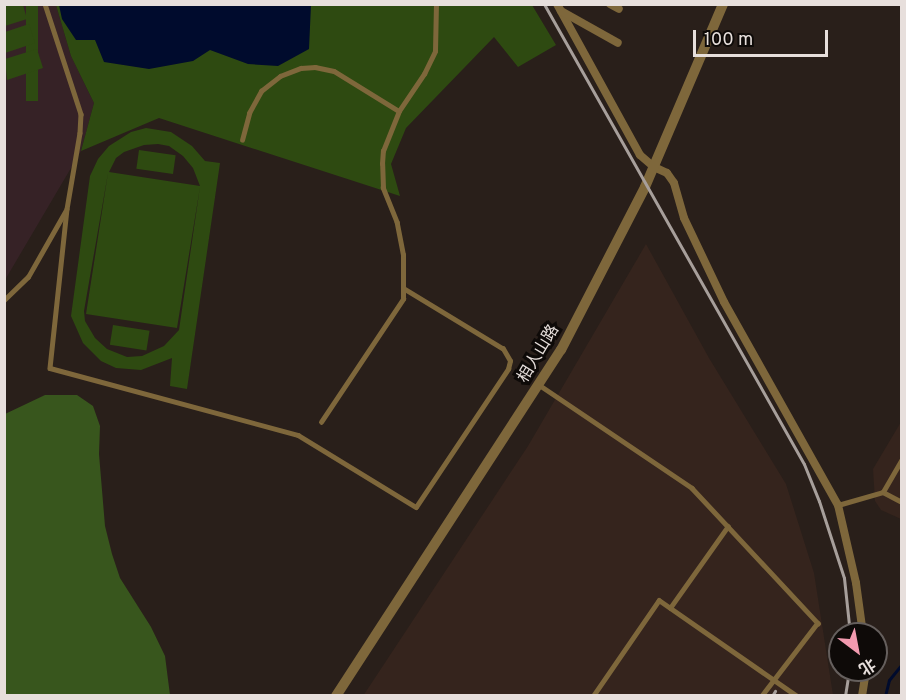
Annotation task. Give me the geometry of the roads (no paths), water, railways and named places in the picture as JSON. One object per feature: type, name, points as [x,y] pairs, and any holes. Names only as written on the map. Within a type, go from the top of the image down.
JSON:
[{"type":"street","points":[[610,4],[619,9]]},
{"type":"street","name":"相人山路","points":[[336,696],[561,350],[654,167],[723,4]]},
{"type":"street","points":[[558,7],[640,155],[654,167],[667,173],[674,183],[684,218],[724,302],[838,505],[856,583],[861,622]]},
{"type":"street","points":[[558,7],[618,43]]},
{"type":"lane","points":[[45,4],[81,114],[67,209],[50,368],[298,435],[416,507],[508,369],[510,361],[503,348],[404,289]]},
{"type":"lane","points":[[321,422],[403,299],[403,255],[397,223],[383,188],[382,164],[384,151],[399,111],[424,74],[435,51],[436,4]]},
{"type":"lane","points":[[242,140],[249,113],[261,91],[280,76],[301,68],[315,67],[334,71],[399,111]]},
{"type":"lane","points":[[4,300],[28,277],[67,209]]},
{"type":"lane","points":[[538,384],[692,488],[818,623],[762,696]]},
{"type":"lane","points":[[883,492],[902,459]]},
{"type":"lane","points":[[838,505],[883,492],[902,502]]},
{"type":"lane","points":[[670,608],[728,526]]},
{"type":"lane","points":[[593,696],[659,600],[797,696]]},
{"type":"water","points":[[59,5],[311,5],[309,49],[278,66],[248,64],[210,50],[193,61],[149,69],[104,62],[95,40],[76,40],[62,19]]},
{"type":"waterway","points":[[885,696],[889,680],[902,664]]},
{"type":"railway","points":[[544,4],[804,464],[819,501],[844,578],[849,622]]},
{"type":"railway","points":[[845,696],[847,682]]},
{"type":"railway","points":[[772,696],[775,691]]}]
